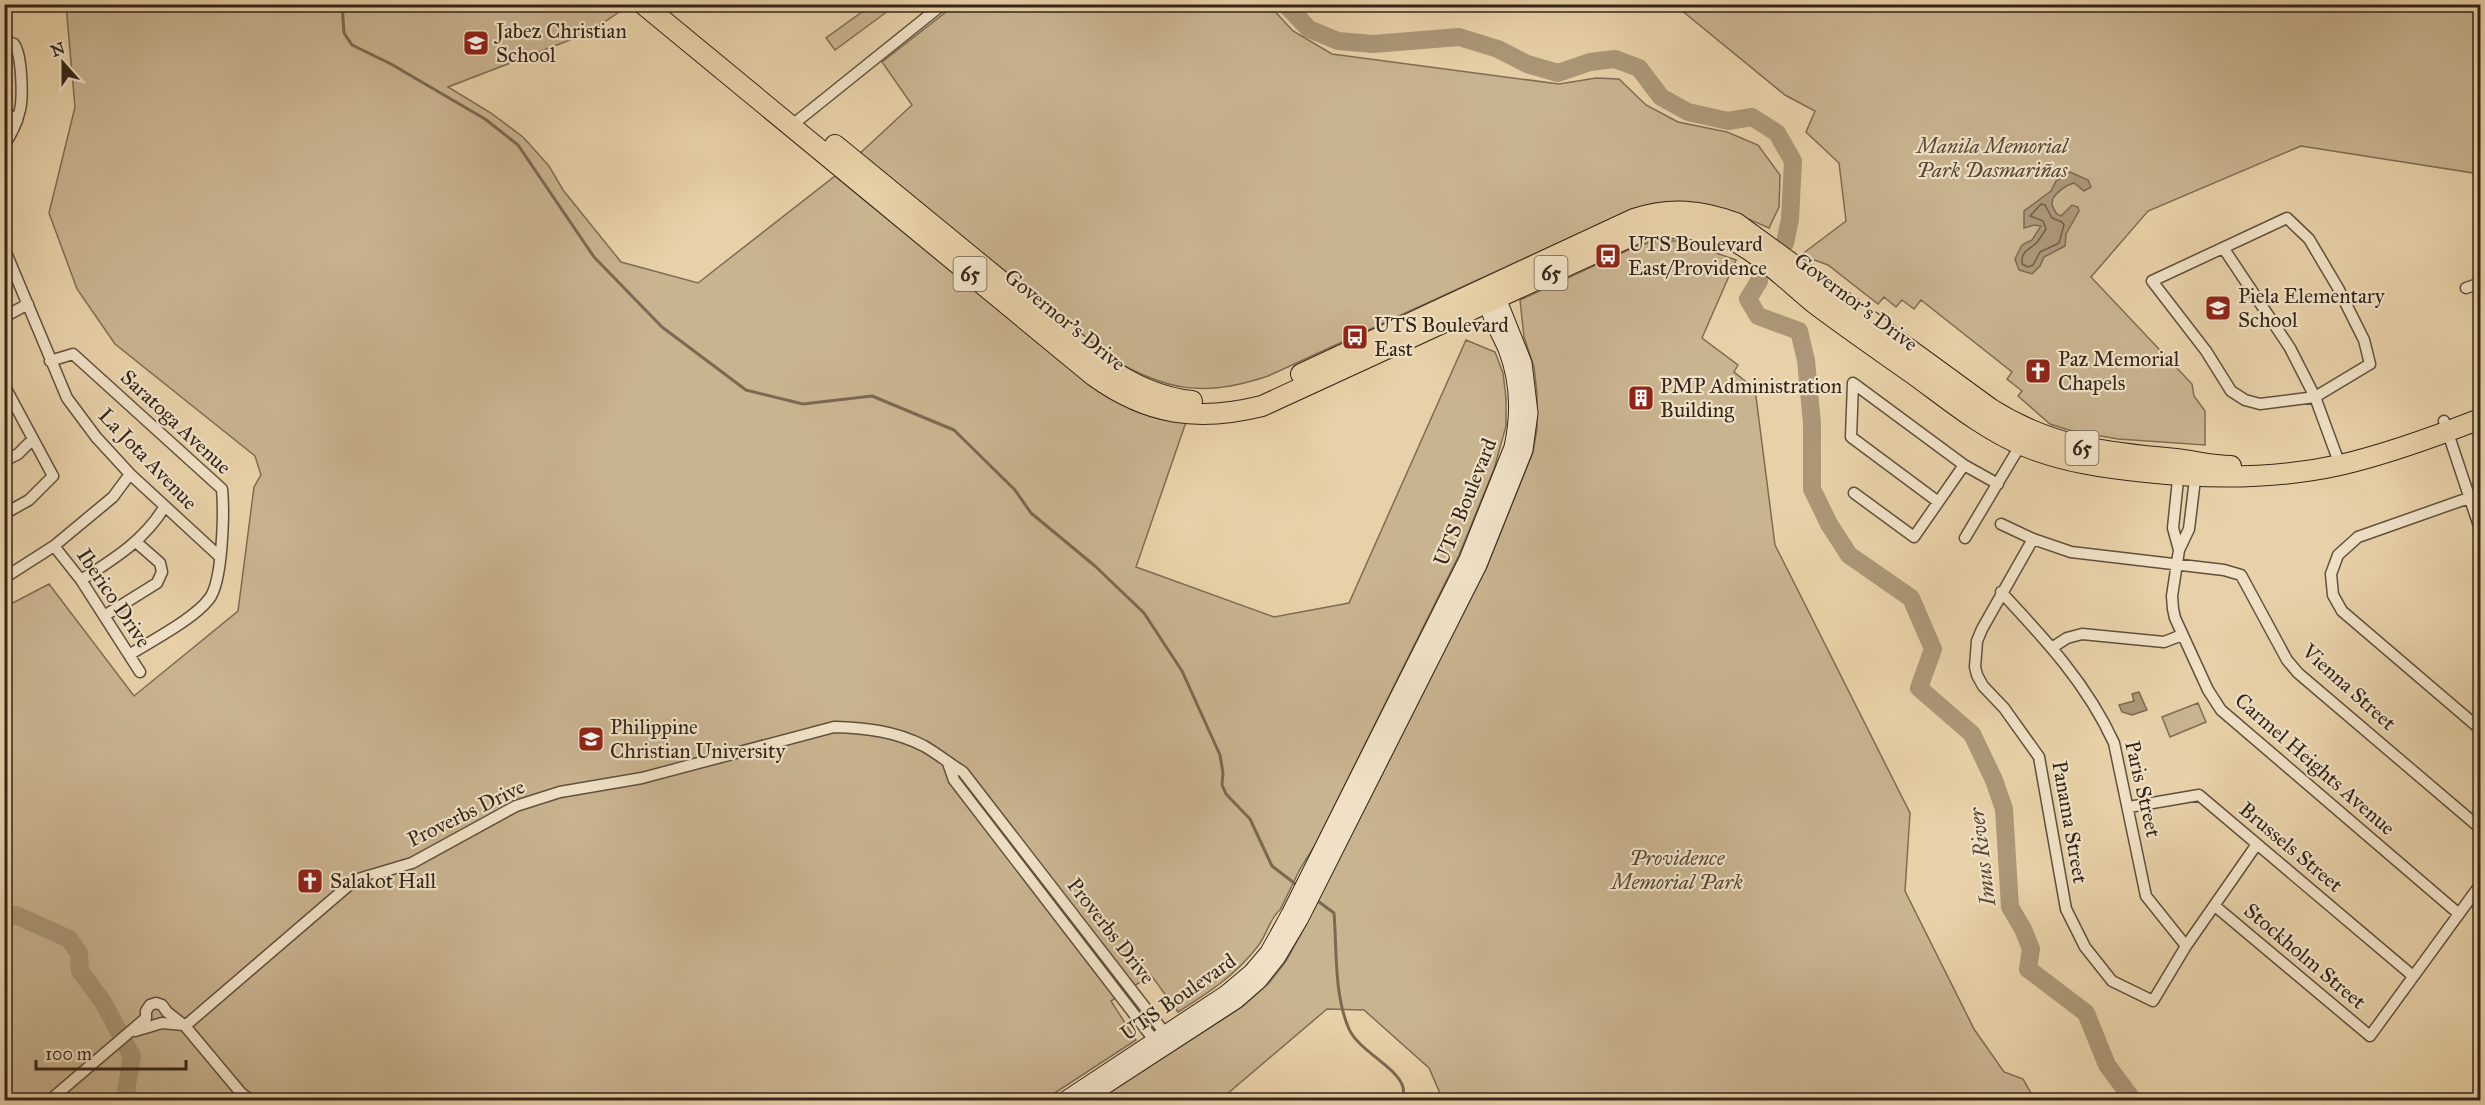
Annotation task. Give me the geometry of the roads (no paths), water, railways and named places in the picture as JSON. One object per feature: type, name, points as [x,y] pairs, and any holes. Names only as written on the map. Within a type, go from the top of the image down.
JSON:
[{"type":"highway","name":"Governor's Drive","points":[[643,4],[796,121],[1102,364],[1136,385],[1169,398],[1217,402],[1256,394],[1652,229],[1696,230],[1756,246],[1788,272],[1819,306],[1984,425],[2021,444],[2074,462],[2109,469],[2188,469],[2267,475],[2380,454],[2446,426],[2481,408]]},
{"type":"highway","name":"Governor's Drive","points":[[664,4],[796,121]]},
{"type":"highway","name":"Governor's Drive","points":[[1788,272],[1831,291],[1991,410],[2026,429],[2061,443],[2188,469]]},
{"type":"highway","name":"Governor's Drive","points":[[2446,426],[2481,419]]},
{"type":"main road","name":"UTS Boulevard","points":[[1065,1101],[1162,1040],[1236,1001],[1259,981],[1278,957],[1314,875],[1479,565],[1525,450],[1530,412],[1528,379],[1520,347],[1490,297]]},
{"type":"main road","name":"UTS Boulevard","points":[[1084,1101],[1162,1040]]},
{"type":"street","points":[[796,121],[943,4]]},
{"type":"street","points":[[4,40],[14,44],[19,55],[21,107],[17,121],[4,145]]},
{"type":"street","points":[[4,111],[17,121]]},
{"type":"street","points":[[2287,218],[2309,239],[2364,340],[2370,364],[2314,397],[2260,404],[2245,400],[2231,391],[2206,351],[2152,282],[2224,249],[2287,218]]},
{"type":"street","name":"La Jota Avenue","points":[[4,248],[67,398],[96,437],[130,474],[219,556]]},
{"type":"street","points":[[2224,249],[2290,348],[2314,397],[2338,460]]},
{"type":"street","points":[[2466,288],[2481,283]]},
{"type":"street","points":[[4,317],[28,304]]},
{"type":"street","name":"Saratoga Avenue","points":[[50,361],[73,354],[222,489],[224,518],[217,577],[210,598],[180,623],[129,655]]},
{"type":"street","points":[[1937,501],[1851,437],[1853,383],[1964,465],[1998,484]]},
{"type":"street","points":[[4,385],[53,476],[29,500],[4,514]]},
{"type":"street","points":[[2446,426],[2481,529]]},
{"type":"street","points":[[4,461],[18,454],[32,440]]},
{"type":"street","points":[[1965,538],[2021,444]]},
{"type":"street","points":[[1854,493],[1914,537],[1964,465]]},
{"type":"street","name":"Carmel Heights Avenue","points":[[2179,550],[2173,528],[2188,469]]},
{"type":"street","name":"Carmel Heights Avenue","points":[[2188,469],[2189,530],[2179,550],[2172,596],[2173,609],[2208,690],[2221,710],[2459,914]]},
{"type":"street","points":[[4,578],[54,546],[113,497],[130,474]]},
{"type":"street","points":[[2481,494],[2358,537],[2338,555],[2331,574],[2333,595],[2342,611],[2481,729]]},
{"type":"street","points":[[81,580],[124,554],[156,522],[165,506]]},
{"type":"street","name":"Vienna Street","points":[[2001,524],[2033,539],[2071,552],[2224,570],[2241,575],[2288,660],[2298,673],[2481,828]]},
{"type":"street","name":"Panama Street","points":[[2033,539],[2001,592],[1977,642],[1975,667],[1977,675],[1983,686],[2004,708],[2039,757],[2066,909],[2085,947],[2112,981],[2153,1001],[2186,946]]},
{"type":"street","points":[[104,616],[157,583],[162,572],[160,563],[136,542]]},
{"type":"street","name":"Iberico Drive","points":[[54,546],[81,580],[140,672]]},
{"type":"street","name":"Paris Street","points":[[2001,592],[2053,647],[2091,698],[2105,723],[2114,743],[2146,896],[2186,946]]},
{"type":"street","points":[[2053,647],[2067,638],[2082,634],[2164,642],[2182,634]]},
{"type":"street","name":"Proverbs Drive","points":[[185,1026],[355,880],[412,863],[516,806],[560,792],[642,778],[709,758],[834,727],[866,728],[896,734],[925,747],[948,763],[954,780],[1162,1040]]},
{"type":"street","name":"Brussels Street","points":[[2129,807],[2199,795],[2413,976]]},
{"type":"street","points":[[2186,946],[2258,844]]},
{"type":"street","points":[[2413,976],[2481,885]]},
{"type":"street","name":"Stockholm Street","points":[[2215,906],[2370,1036],[2413,976]]},
{"type":"street","points":[[50,1101],[128,1035],[157,1019],[185,1026],[241,1093],[251,1101]]},
{"type":"water","points":[[2070,172],[2088,180],[2091,187],[2084,191],[2074,183],[2071,184],[2060,191],[2052,201],[2055,211],[2061,216],[2072,205],[2078,207],[2079,211],[2066,234],[2065,246],[2044,257],[2040,266],[2032,274],[2019,270],[2015,259],[2022,245],[2032,240],[2041,226],[2034,225],[2024,228],[2024,211],[2051,191],[2056,181]]},
{"type":"water","points":[[2139,692],[2147,710],[2132,715],[2122,712],[2119,705],[2134,701],[2132,694]]},
{"type":"waterway","points":[[342,4],[344,33],[352,45],[391,64],[485,119],[518,145],[594,257],[662,327],[746,390],[803,404],[872,396],[954,430],[1015,490],[1031,513],[1095,566],[1144,613],[1182,671],[1220,755],[1222,785],[1226,794],[1250,819],[1272,866],[1298,886]]},
{"type":"waterway","name":"Imus River","points":[[1285,4],[1309,29],[1338,41],[1373,44],[1459,37],[1498,49],[1527,64],[1558,73],[1590,62],[1615,59],[1639,68],[1661,97],[1688,112],[1728,121],[1752,117],[1777,133],[1793,161],[1790,219],[1785,243]]},
{"type":"waterway","name":"Imus River","points":[[1759,281],[1748,299],[1758,316],[1799,331],[1806,360],[1812,424],[1812,489],[1829,524],[1849,555],[1911,598],[1933,649],[1919,688],[1972,734],[1994,780],[2004,809],[2010,907],[2031,949],[2028,969],[2086,1013],[2107,1065],[2133,1100]]},
{"type":"waterway","points":[[1315,899],[1334,913],[1338,987],[1349,1029],[1361,1045],[1399,1080],[1403,1088],[1403,1100]]},
{"type":"waterway","points":[[4,917],[16,915],[69,939],[79,953],[80,971],[103,1002],[132,1056],[126,1091],[130,1100]]},
{"type":"place","name":"Jabez Christian School","points":[[476,43]]},
{"type":"place","name":"UTS Boulevard East/Providence","points":[[1608,256]]},
{"type":"place","name":"Piela Elementary School","points":[[2218,308]]},
{"type":"place","name":"UTS Boulevard East","points":[[1355,337]]},
{"type":"place","name":"Paz Memorial Chapels","points":[[2038,371]]},
{"type":"place","name":"PMP Administration Building","points":[[1641,398]]},
{"type":"place","name":"Philippine Christian University","points":[[591,739]]},
{"type":"place","name":"Salakot Hall","points":[[310,881]]},
{"type":"park label","name":"Manila Memorial Park Dasmariñas","points":[[1992,158]]},
{"type":"park label","name":"Providence Memorial Park","points":[[1677,870]]}]
